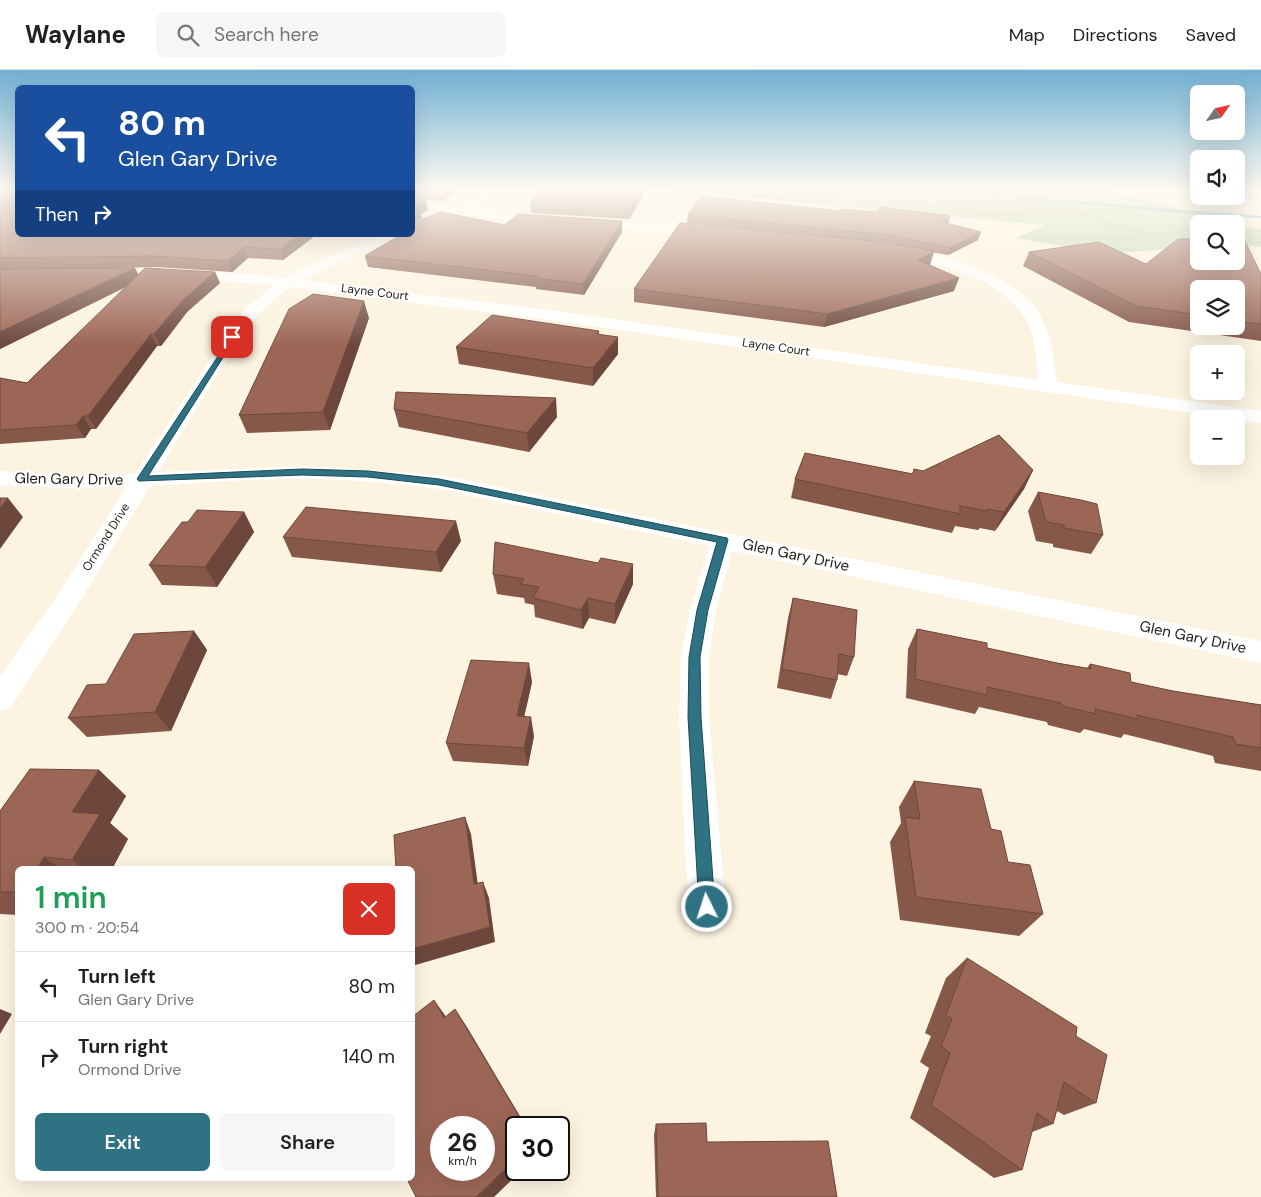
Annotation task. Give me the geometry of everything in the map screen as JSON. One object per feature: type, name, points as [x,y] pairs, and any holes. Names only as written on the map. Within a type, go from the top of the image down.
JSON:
[{"type":"street","name":"Ormond Drive","points":[[0,699],[64,606],[242,322],[266,298],[290,282],[341,255],[379,242]]},
{"type":"street","points":[[884,249],[929,258],[961,268],[983,278],[1016,298],[1032,315],[1040,336],[1048,386]]},
{"type":"street","name":"Layne Court","points":[[166,274],[290,282],[550,314],[1261,417]]},
{"type":"street","name":"Glen Gary Drive","points":[[0,478],[86,482],[302,472],[368,474],[439,482],[1261,652]]},
{"type":"street","points":[[707,907],[694,717],[695,657],[702,610],[723,540]]},
{"type":"green space","points":[[1036,242],[1190,242],[1190,247],[1108,254]]},
{"type":"green space","points":[[1245,242],[1261,242],[1261,247],[1245,245]]},
{"type":"building","points":[[0,242],[290,242],[280,249],[244,247],[228,261],[152,256],[0,258]]},
{"type":"building","points":[[390,242],[609,242],[583,284],[535,278],[537,276],[365,256]]},
{"type":"building","points":[[667,242],[874,242],[934,252],[918,260],[959,278],[827,314],[634,289]]},
{"type":"building","points":[[921,242],[962,242],[950,248]]},
{"type":"building","points":[[1099,242],[1146,264],[1175,242],[1190,242],[1190,270],[1245,270],[1245,242],[1261,274],[1261,324],[1245,322],[1245,280],[1190,280],[1190,314],[1136,306],[1029,252]]},
{"type":"building","points":[[135,268],[0,332],[0,269]]},
{"type":"building","points":[[145,268],[215,272],[182,301],[154,334],[151,334],[88,416],[83,416],[76,425],[0,430],[0,378],[27,383]]},
{"type":"building","points":[[313,294],[364,301],[323,412],[239,415],[289,309]]},
{"type":"building","points":[[492,315],[599,331],[597,334],[618,337],[593,368],[456,347]]},
{"type":"building","points":[[396,392],[556,398],[527,433],[394,409]]},
{"type":"building","points":[[999,435],[1033,470],[1004,512],[960,506],[960,514],[795,479],[805,453],[913,474],[914,469],[923,471]]},
{"type":"building","points":[[1038,492],[1097,504],[1103,535],[1064,528],[1064,525],[1046,522]]},
{"type":"building","points":[[0,498],[8,498],[0,508]]},
{"type":"building","points":[[306,507],[456,521],[436,552],[283,537]]},
{"type":"building","points":[[197,510],[244,512],[205,567],[149,565],[182,522],[188,522]]},
{"type":"building","points":[[495,542],[598,563],[601,558],[633,564],[615,604],[588,598],[581,610],[533,598],[539,587],[521,584],[524,579],[493,574]]},
{"type":"building","points":[[793,598],[857,610],[854,657],[839,654],[837,680],[782,669]]},
{"type":"building","points":[[917,629],[987,643],[987,648],[1057,663],[1091,669],[1090,664],[1130,673],[1131,682],[1173,691],[1261,705],[1261,748],[1236,744],[1233,737],[1137,715],[1138,719],[1095,709],[1096,714],[1062,706],[1061,703],[987,687],[987,695],[915,679]]},
{"type":"building","points":[[194,631],[155,712],[68,718],[87,685],[106,684],[134,634]]},
{"type":"building","points":[[471,660],[529,663],[517,716],[531,717],[524,748],[446,743]]},
{"type":"building","points":[[30,769],[99,770],[72,812],[100,814],[72,860],[44,857],[39,866],[15,866],[15,892],[0,892],[0,811]]},
{"type":"building","points":[[914,781],[981,789],[991,829],[1001,831],[1008,862],[1030,865],[1043,914],[916,897],[905,817],[920,819]]},
{"type":"building","points":[[465,817],[474,884],[483,882],[490,927],[415,948],[415,866],[396,866],[394,835]]},
{"type":"building","points":[[967,958],[1077,1027],[1076,1036],[1107,1055],[1096,1103],[1064,1082],[1053,1124],[1037,1113],[1022,1170],[931,1105],[950,1053],[941,1046],[952,1019],[946,1015]]},
{"type":"building","points":[[434,1000],[444,1018],[455,1009],[519,1116],[505,1116],[505,1169],[495,1179],[495,1116],[430,1116],[430,1181],[493,1181],[476,1197],[416,1197],[408,1181],[415,1181],[415,1015]]},
{"type":"building","points":[[706,1123],[707,1142],[828,1141],[837,1197],[658,1197],[656,1124]]},
{"type":"route","points":[[232,337],[142,479],[302,472],[368,474],[439,482],[723,540],[702,610],[695,657],[694,717],[707,907]]}]
